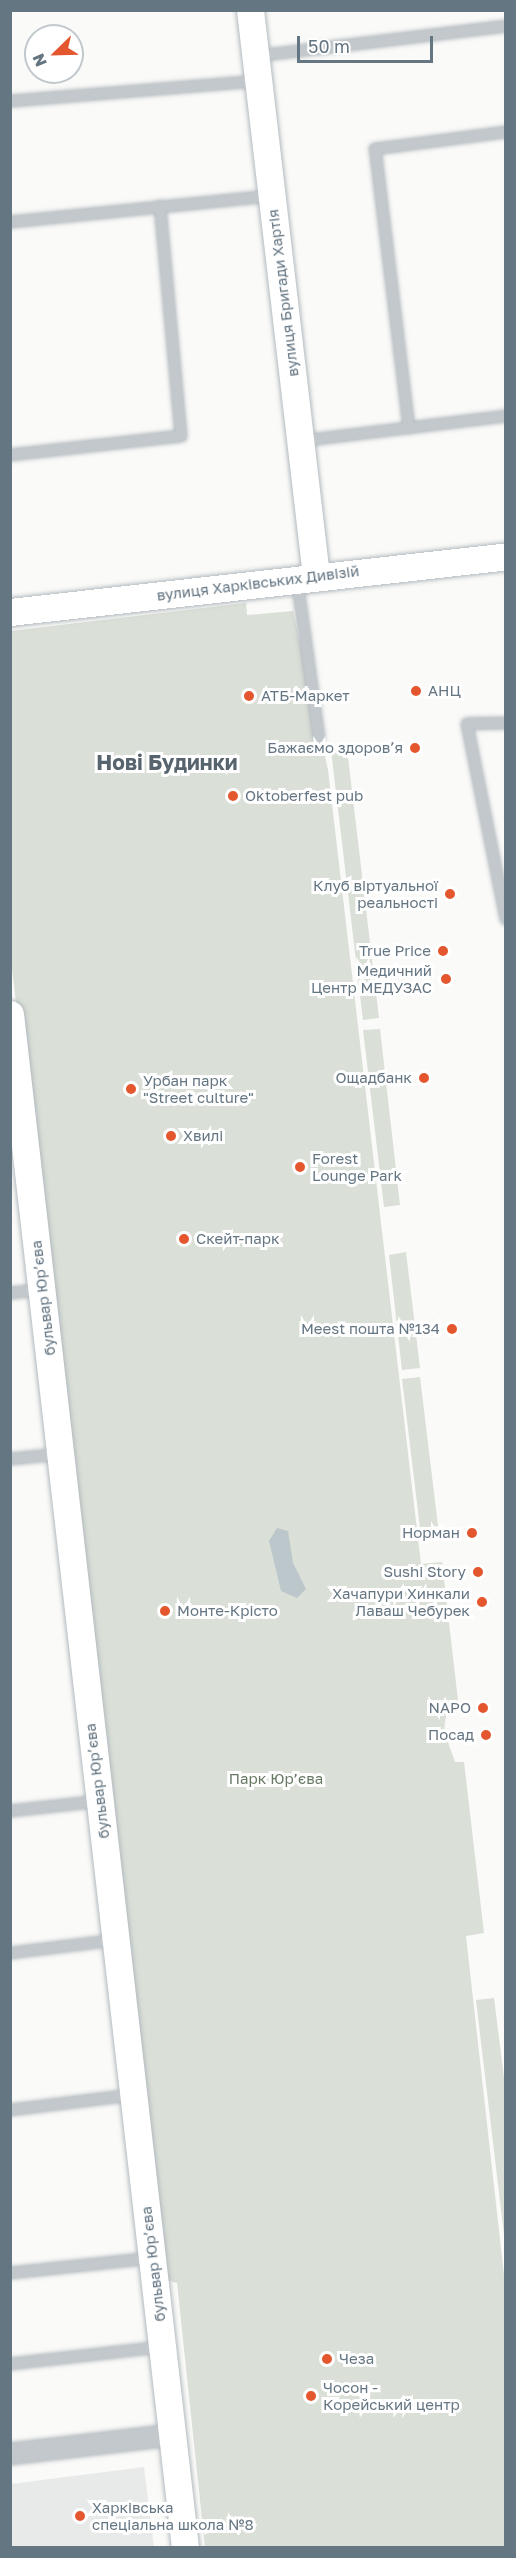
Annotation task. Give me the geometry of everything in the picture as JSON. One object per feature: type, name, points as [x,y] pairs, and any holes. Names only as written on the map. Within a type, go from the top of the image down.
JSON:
[{"type":"street","name":"вулиця Бригади Хартія","points":[[250,10],[300,441],[306,577]]},
{"type":"street","name":"вулиця Харківських Дивізій","points":[[10,612],[506,556]]},
{"type":"street","name":"бульвар Юрʼєва","points":[[10,1014],[185,2547]]},
{"type":"street","points":[[10,2454],[172,2434]]},
{"type":"lane","points":[[10,101],[257,68],[506,26]]},
{"type":"lane","points":[[409,428],[375,149],[506,132]]},
{"type":"lane","points":[[10,222],[272,196]]},
{"type":"lane","points":[[10,455],[181,436],[160,206]]},
{"type":"lane","points":[[300,441],[506,416]]},
{"type":"lane","points":[[306,577],[319,737]]},
{"type":"lane","points":[[506,723],[467,724],[506,919]]},
{"type":"lane","points":[[10,1293],[42,1290]]},
{"type":"lane","points":[[10,1460],[61,1454]]},
{"type":"lane","points":[[10,1811],[100,1801]]},
{"type":"lane","points":[[10,1953],[116,1940]]},
{"type":"lane","points":[[10,2110],[133,2095]]},
{"type":"lane","points":[[10,2273],[152,2258]]},
{"type":"lane","points":[[10,2364],[162,2347]]},
{"type":"shaded area","points":[[277,1528],[288,1531],[293,1563],[306,1589],[297,1598],[281,1591],[269,1541]]},
{"type":"shaded area","name":"Харківська спеціальна школа №8","points":[[144,2467],[154,2547],[11,2547],[11,2484]]},
{"type":"green space","name":"Парк Юр’єва","points":[[246,603],[247,615],[293,611],[328,770],[421,1564],[442,1562],[459,1709],[446,1715],[444,1731],[455,1762],[464,1762],[484,1933],[466,1936],[505,2284],[505,2547],[205,2547],[177,2283],[166,2280],[11,960],[10,631]]},
{"type":"green space","points":[[347,749],[379,1018],[363,1020],[331,750]]},
{"type":"green space","points":[[380,1029],[400,1205],[384,1207],[363,1030]]},
{"type":"green space","points":[[406,1252],[420,1368],[402,1370],[389,1255]]},
{"type":"green space","points":[[420,1377],[438,1526],[420,1528],[402,1379]]},
{"type":"green space","points":[[494,1998],[506,2094],[505,2243],[476,2000]]},
{"type":"place","name":"АНЦ","points":[[416,691]]},
{"type":"place","name":"АТБ-Маркет","points":[[249,696]]},
{"type":"place","name":"Бажаємо здоровʼя","points":[[415,748]]},
{"type":"place","name":"Oktoberfest pub","points":[[233,796]]},
{"type":"place","name":"Клуб віртуальної реальності","points":[[450,894]]},
{"type":"place","name":"True Price","points":[[443,951]]},
{"type":"place","name":"Медичний Центр МЕДУЗАС","points":[[446,979]]},
{"type":"place","name":"Ощадбанк","points":[[424,1078]]},
{"type":"place","name":"Урбан парк \"Street culture\"","points":[[131,1089]]},
{"type":"place","name":"Хвилі","points":[[171,1136]]},
{"type":"place","name":"Forest Lounge Park","points":[[300,1167]]},
{"type":"place","name":"Скейт-парк","points":[[184,1239]]},
{"type":"place","name":"Meest пошта №134","points":[[452,1329]]},
{"type":"place","name":"Норман","points":[[472,1533]]},
{"type":"place","name":"Sushi Story","points":[[478,1572]]},
{"type":"place","name":"Хачапури Хинкали Лаваш Чебурек","points":[[482,1602]]},
{"type":"place","name":"Монте-Крісто","points":[[165,1611]]},
{"type":"place","name":"NAPO","points":[[483,1708]]},
{"type":"place","name":"Посад","points":[[486,1735]]},
{"type":"place","name":"Чеза","points":[[327,2359]]},
{"type":"place","name":"Чосон - Корейський центр","points":[[311,2396]]},
{"type":"place","name":"Харківська спеціальна школа №8","points":[[80,2516]]},
{"type":"district","name":"Нові Будинки","points":[[167,762]]}]
